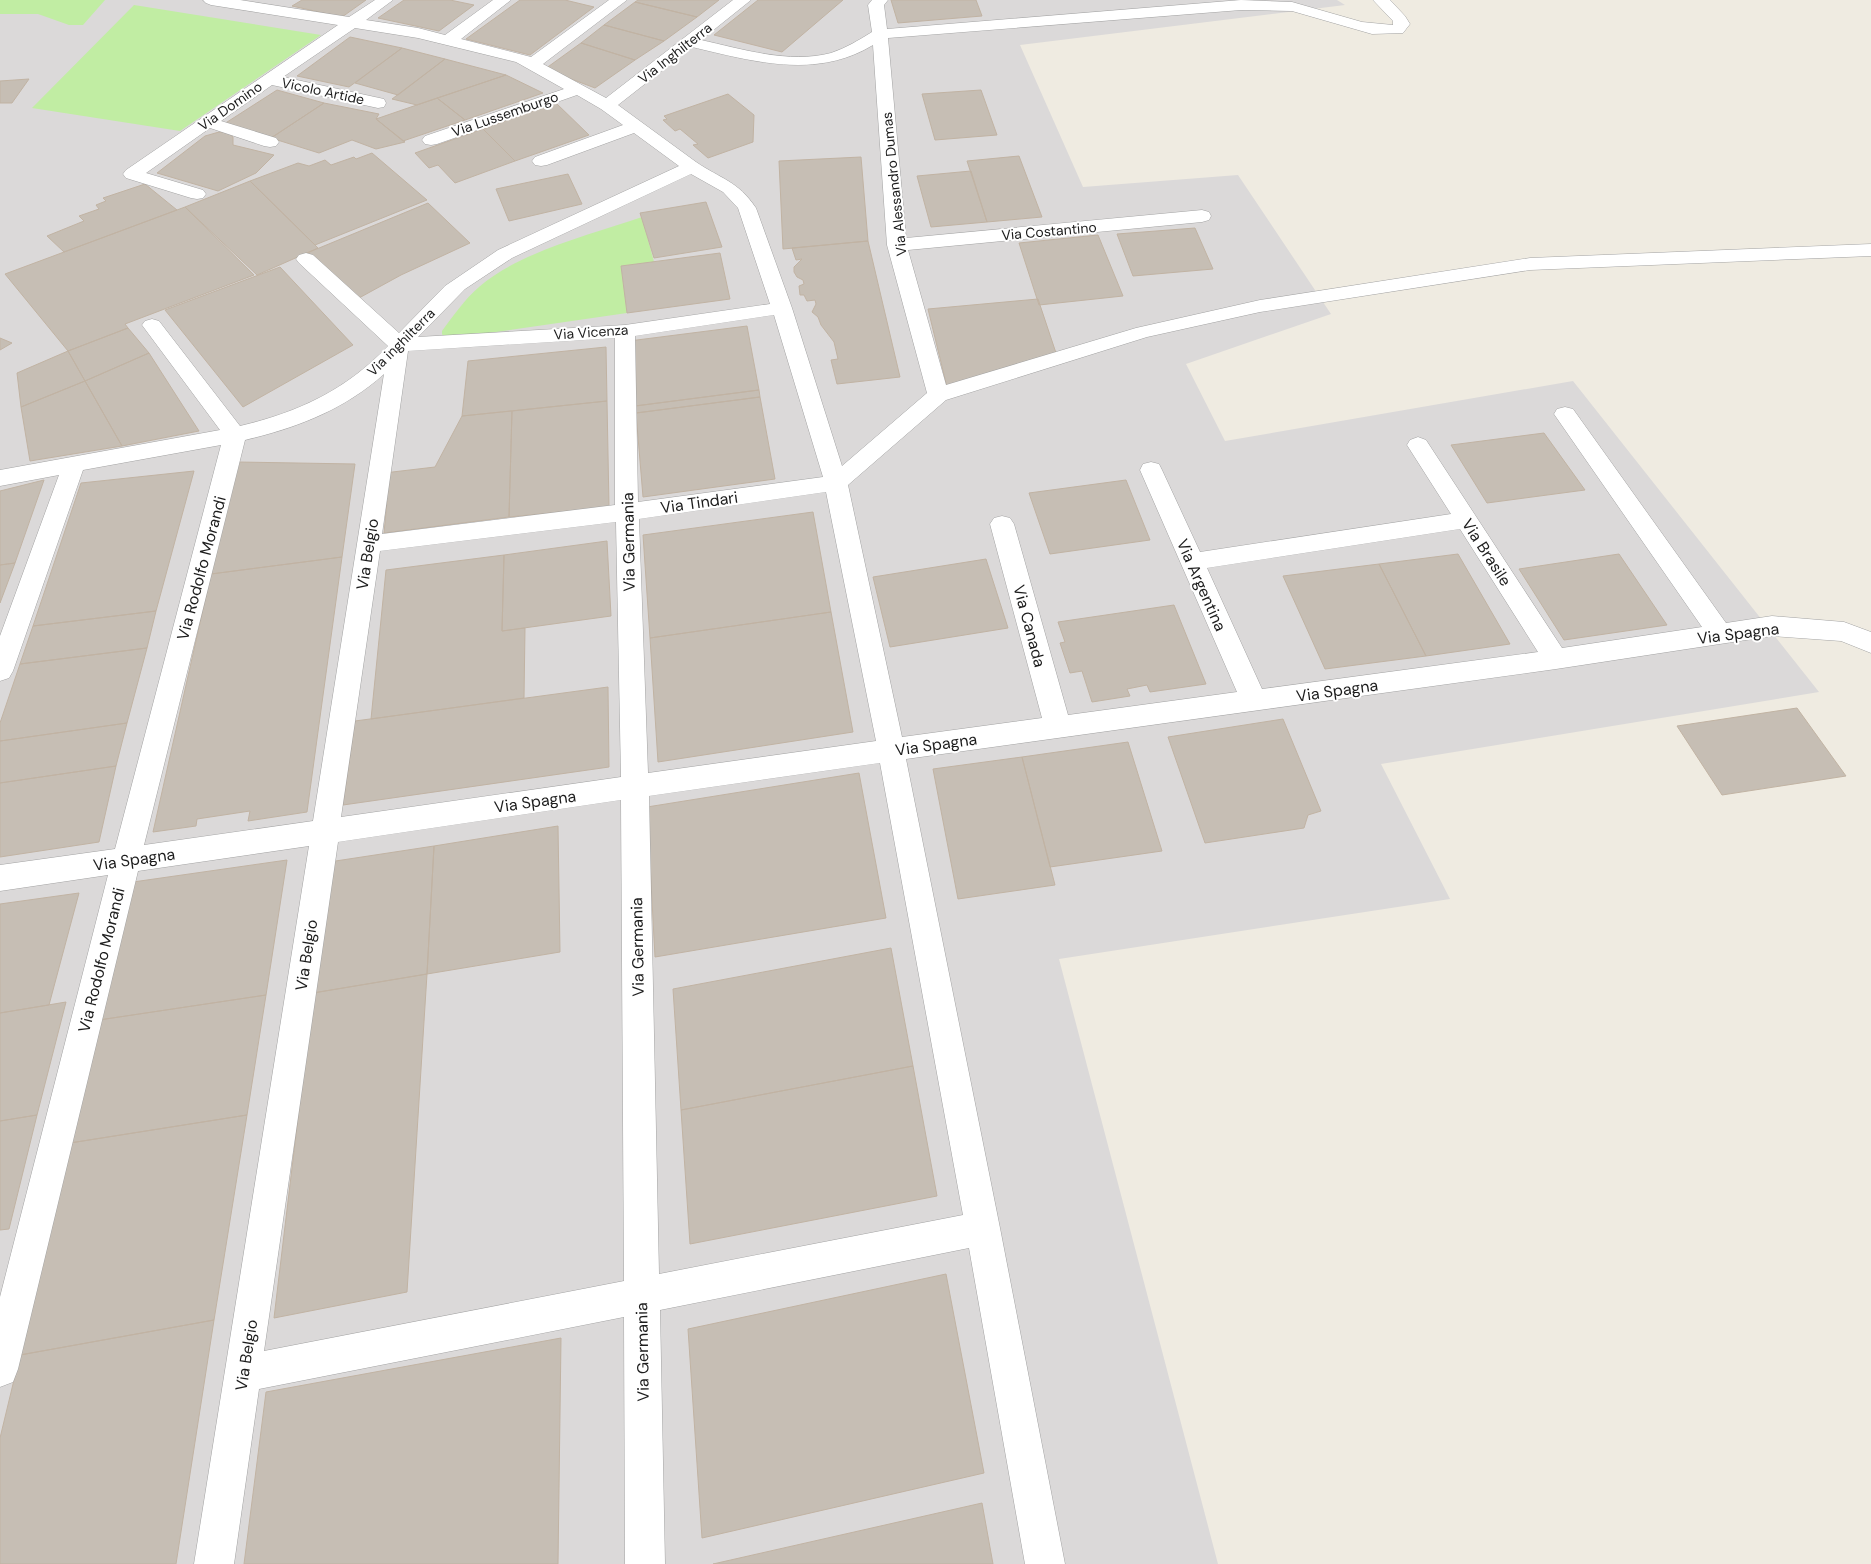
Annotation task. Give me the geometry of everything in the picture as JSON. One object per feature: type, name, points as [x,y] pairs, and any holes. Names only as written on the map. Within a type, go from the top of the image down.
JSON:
[{"type":"street","points":[[211,0],[418,33],[522,59],[607,105],[692,167],[729,188],[744,203],[782,308],[836,483],[891,750],[1046,1564]]},
{"type":"street","points":[[270,10],[286,0]]},
{"type":"street","name":"Via Domino","points":[[197,194],[132,174],[385,0]]},
{"type":"street","points":[[449,40],[503,0]]},
{"type":"street","points":[[532,64],[619,0]]},
{"type":"street","name":"Via Inghilterra","points":[[607,105],[743,0]]},
{"type":"street","points":[[688,42],[792,63],[842,56],[863,46],[880,34],[1256,5],[1298,8],[1368,29],[1397,30],[1402,24],[1400,19],[1380,0]]},
{"type":"street","name":"Via Alessandro Dumas","points":[[875,2],[880,34],[897,245],[938,395]]},
{"type":"street","name":"Vicolo Artide","points":[[268,79],[378,103]]},
{"type":"street","name":"Via Lussemburgo","points":[[431,140],[579,89]]},
{"type":"street","points":[[207,122],[270,142]]},
{"type":"street","points":[[541,161],[636,126]]},
{"type":"street","name":"Via inghilterra","points":[[0,478],[236,435],[262,429],[320,407],[349,390],[375,371],[451,290],[477,271],[505,254],[692,167]]},
{"type":"street","name":"Via Costantino","points":[[897,245],[1202,216]]},
{"type":"street","points":[[836,483],[938,395],[1143,332],[1260,306],[1530,264],[1871,250]]},
{"type":"street","points":[[306,259],[398,345]]},
{"type":"street","name":"Via Vicenza","points":[[398,345],[625,330],[782,308]]},
{"type":"street","points":[[152,325],[236,435]]},
{"type":"street","name":"Via Germania","points":[[625,330],[627,512],[635,787],[645,1564]]},
{"type":"street","name":"Via Belgio","points":[[214,1564],[398,345]]},
{"type":"street","points":[[1565,414],[1720,634]]},
{"type":"street","name":"Via Rodolfo Morandi","points":[[0,1369],[126,860],[236,435]]},
{"type":"street","name":"Via Brasile","points":[[1418,444],[1556,659]]},
{"type":"street","points":[[0,671],[74,465]]},
{"type":"street","name":"Via Argentina","points":[[1151,470],[1254,701]]},
{"type":"street","name":"Via Tindari","points":[[369,544],[627,512],[836,483]]},
{"type":"street","points":[[1192,562],[1466,520]]},
{"type":"street","name":"Via Canada","points":[[1002,524],[1058,728]]},
{"type":"street","name":"Via Spagna","points":[[0,878],[891,750],[1556,659],[1772,626],[1844,632],[1871,643]]},
{"type":"street","points":[[243,1374],[983,1228]]},
{"type":"shaded area","points":[[0,0],[1337,0],[1345,5],[1020,45],[1083,187],[1238,175],[1331,314],[1186,364],[1225,441],[1573,381],[1819,692],[1381,764],[1450,899],[1059,959],[1218,1564],[0,1564]]},
{"type":"green space","points":[[0,0],[105,0],[83,25],[69,25],[38,14],[0,14]]},
{"type":"green space","points":[[134,5],[321,35],[180,131],[32,108]]},
{"type":"green space","points":[[642,217],[654,262],[621,266],[627,313],[454,338],[444,337],[442,334],[442,331],[459,308],[479,287],[495,275],[514,264],[557,245]]},
{"type":"building","points":[[302,0],[366,0],[342,17],[292,6]]},
{"type":"building","points":[[404,0],[450,0],[474,5],[439,31],[378,18]]},
{"type":"building","points":[[520,0],[565,0],[594,7],[530,55],[466,39]]},
{"type":"building","points":[[638,0],[719,0],[697,17],[635,2]]},
{"type":"building","points":[[758,0],[843,0],[782,52],[714,35]]},
{"type":"building","points":[[891,0],[976,0],[982,16],[898,23]]},
{"type":"building","points":[[635,2],[697,17],[664,41],[604,25]]},
{"type":"building","points":[[604,25],[664,41],[635,60],[581,43]]},
{"type":"building","points":[[350,37],[402,48],[349,87],[297,76]]},
{"type":"building","points":[[581,43],[635,60],[595,88],[545,69]]},
{"type":"building","points":[[402,48],[445,59],[398,95],[355,83]]},
{"type":"building","points":[[445,59],[506,75],[417,105],[392,99]]},
{"type":"building","points":[[506,75],[543,93],[465,120],[437,98]]},
{"type":"building","points":[[29,79],[12,103],[0,103],[0,81]]},
{"type":"building","points":[[277,90],[324,103],[271,138],[224,124]]},
{"type":"building","points":[[981,90],[997,135],[935,140],[922,94]]},
{"type":"building","points":[[728,94],[754,115],[753,142],[708,158],[693,145],[698,144],[680,129],[675,131],[663,120],[667,119],[664,116]]},
{"type":"building","points":[[437,98],[465,120],[403,141],[376,119]]},
{"type":"building","points":[[324,103],[379,114],[376,119],[405,142],[376,149],[352,140],[319,153],[271,138]]},
{"type":"building","points":[[556,103],[589,135],[515,161],[483,129]]},
{"type":"building","points":[[483,129],[515,161],[455,183],[438,165],[429,168],[415,153]]},
{"type":"building","points":[[219,132],[228,133],[233,137],[233,145],[274,155],[256,173],[218,191],[157,173],[205,136]]},
{"type":"building","points":[[372,153],[427,200],[315,245],[250,181],[298,163],[309,166],[325,160],[331,165]]},
{"type":"building","points":[[1019,156],[1042,217],[987,222],[967,161]]},
{"type":"building","points":[[861,157],[868,241],[783,249],[779,161]]},
{"type":"building","points":[[971,171],[987,222],[931,227],[917,176]]},
{"type":"building","points":[[568,174],[582,204],[509,221],[496,189]]},
{"type":"building","points":[[250,181],[318,248],[257,275],[185,207]]},
{"type":"building","points":[[145,184],[177,210],[64,252],[47,236],[84,221],[79,216],[99,209],[96,205],[106,201],[103,198]]},
{"type":"building","points":[[706,202],[722,247],[654,258],[640,213]]},
{"type":"building","points":[[428,203],[470,243],[401,275],[359,298],[307,253]]},
{"type":"building","points":[[185,207],[254,275],[125,324],[128,328],[68,351],[5,274]]},
{"type":"building","points":[[1195,228],[1213,269],[1133,276],[1117,234]]},
{"type":"building","points":[[1098,235],[1123,296],[1039,305],[1019,243]]},
{"type":"building","points":[[868,241],[900,377],[837,384],[831,360],[838,359],[834,342],[821,325],[818,317],[812,312],[816,304],[815,300],[807,301],[804,295],[800,295],[799,286],[804,284],[803,280],[797,277],[794,272],[794,267],[802,259],[796,260],[792,248]]},
{"type":"building","points":[[720,253],[730,299],[627,313],[621,266]]},
{"type":"building","points":[[280,267],[353,345],[243,407],[165,310]]},
{"type":"building","points":[[1038,299],[1056,353],[947,387],[928,309]]},
{"type":"building","points":[[747,326],[759,390],[635,406],[629,341]]},
{"type":"building","points":[[128,328],[149,353],[85,381],[68,351]]},
{"type":"building","points":[[0,338],[12,343],[0,350]]},
{"type":"building","points":[[606,347],[607,401],[462,416],[468,361]]},
{"type":"building","points":[[68,351],[85,381],[21,407],[17,373]]},
{"type":"building","points":[[149,353],[199,431],[122,446],[85,381]]},
{"type":"building","points":[[85,381],[122,446],[30,461],[21,407]]},
{"type":"building","points":[[759,390],[760,397],[636,413],[635,406]]},
{"type":"building","points":[[760,397],[775,479],[643,497],[636,413]]},
{"type":"building","points":[[607,401],[609,507],[509,517],[512,411]]},
{"type":"building","points":[[512,411],[509,517],[384,533],[387,501],[381,502],[384,473],[435,467],[462,416]]},
{"type":"building","points":[[1544,433],[1585,490],[1487,503],[1451,445]]},
{"type":"building","points":[[238,462],[355,464],[342,557],[211,574]]},
{"type":"building","points":[[194,471],[156,611],[33,626],[81,483]]},
{"type":"building","points":[[44,480],[15,563],[0,565],[0,491]]},
{"type":"building","points":[[1126,480],[1150,540],[1050,554],[1029,493]]},
{"type":"building","points":[[813,512],[831,612],[650,638],[643,535]]},
{"type":"building","points":[[607,541],[611,616],[502,631],[504,555]]},
{"type":"building","points":[[1458,554],[1510,644],[1426,656],[1379,564]]},
{"type":"building","points":[[1619,554],[1667,625],[1564,640],[1519,569]]},
{"type":"building","points":[[504,555],[502,631],[525,628],[524,698],[371,719],[386,570]]},
{"type":"building","points":[[342,557],[307,812],[248,821],[250,811],[197,819],[196,826],[153,832],[211,574]]},
{"type":"building","points":[[986,559],[1008,628],[890,647],[873,577]]},
{"type":"building","points":[[15,563],[0,603],[0,565]]},
{"type":"building","points":[[1379,564],[1426,656],[1325,669],[1283,576]]},
{"type":"building","points":[[1174,605],[1206,684],[1150,692],[1147,685],[1127,689],[1130,696],[1092,702],[1082,671],[1070,673],[1060,643],[1065,642],[1058,622]]},
{"type":"building","points":[[156,611],[147,648],[20,664],[33,626]]},
{"type":"building","points":[[831,612],[853,732],[658,762],[650,638]]},
{"type":"building","points":[[147,648],[127,723],[0,741],[0,723],[20,664]]},
{"type":"building","points":[[608,687],[609,767],[343,805],[355,721]]},
{"type":"building","points":[[1797,708],[1846,776],[1722,795],[1677,726]]},
{"type":"building","points":[[1283,719],[1321,811],[1308,815],[1304,828],[1205,843],[1168,737]]},
{"type":"building","points":[[127,723],[116,766],[0,783],[0,741]]},
{"type":"building","points":[[1128,742],[1162,851],[1050,867],[1022,757]]},
{"type":"building","points":[[1022,757],[1055,885],[958,899],[933,769]]},
{"type":"building","points":[[116,766],[99,842],[0,857],[0,783]]},
{"type":"building","points":[[859,773],[886,918],[655,957],[647,807]]},
{"type":"building","points":[[558,826],[560,952],[427,974],[434,846]]},
{"type":"building","points":[[434,846],[427,974],[313,993],[329,862]]},
{"type":"building","points":[[287,860],[266,995],[99,1020],[133,882]]},
{"type":"building","points":[[79,893],[49,1005],[0,1013],[0,904]]},
{"type":"building","points":[[891,948],[913,1066],[681,1110],[673,989]]},
{"type":"building","points":[[427,974],[407,1292],[274,1318],[313,993]]},
{"type":"building","points":[[266,995],[247,1115],[70,1143],[99,1020]]},
{"type":"building","points":[[66,1002],[37,1115],[0,1121],[0,1013]]},
{"type":"building","points":[[913,1066],[937,1196],[690,1244],[681,1110]]},
{"type":"building","points":[[37,1115],[9,1229],[0,1230],[0,1121]]},
{"type":"building","points":[[247,1115],[214,1320],[20,1355],[70,1143]]},
{"type":"building","points":[[946,1274],[984,1473],[702,1538],[688,1329]]},
{"type":"building","points":[[214,1320],[176,1564],[0,1564],[0,1438],[20,1355]]},
{"type":"building","points":[[561,1338],[558,1564],[244,1564],[266,1392]]},
{"type":"building","points":[[982,1503],[993,1564],[713,1564]]}]
